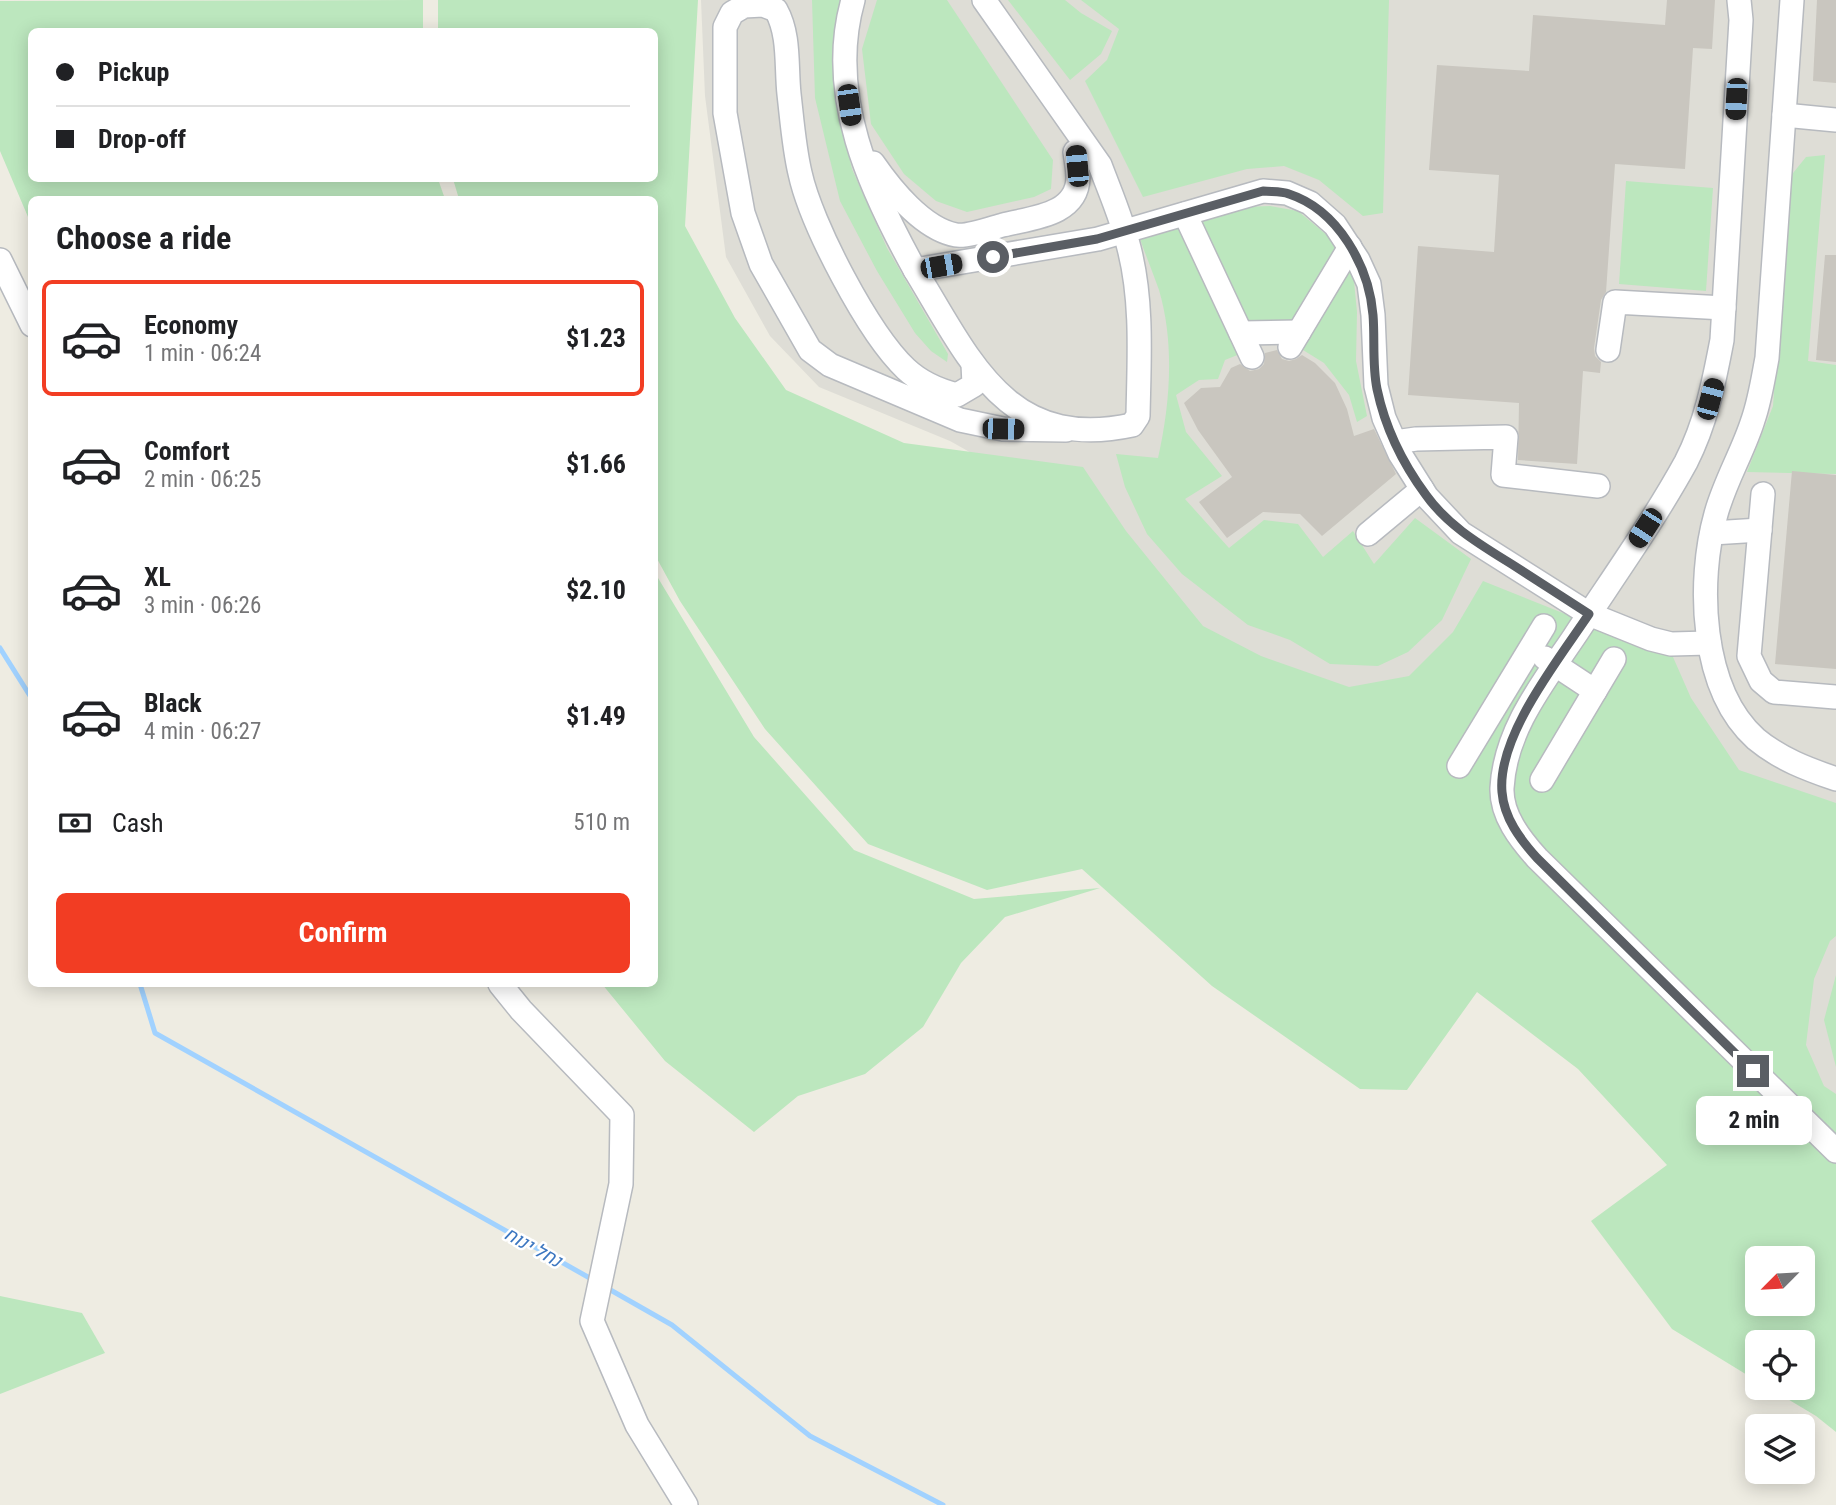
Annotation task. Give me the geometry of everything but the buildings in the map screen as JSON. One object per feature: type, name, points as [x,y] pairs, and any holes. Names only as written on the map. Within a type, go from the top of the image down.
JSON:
[{"type":"street","points":[[725,0],[726,113],[743,213],[761,264],[810,350],[830,365],[960,420],[1003,429],[1110,430],[1132,425],[1138,416],[1136,292],[1125,231],[1100,165],[984,0]]},
{"type":"street","points":[[783,0],[789,94],[800,174],[818,225],[839,269],[884,341],[905,369],[933,389],[957,395],[974,385],[973,364]]},
{"type":"street","points":[[853,0],[845,51],[846,87],[860,155],[892,229],[984,380],[1012,406],[1035,419],[1066,430]]},
{"type":"street","points":[[966,0],[1075,152],[1125,231]]},
{"type":"street","points":[[1739,0],[1741,20],[1722,340],[1705,418],[1687,460],[1519,721],[1504,769],[1502,792],[1507,815],[1518,837],[1836,1151]]},
{"type":"street","points":[[1792,0],[1767,358],[1762,391],[1752,423],[1729,473],[1716,515],[1708,554],[1706,601],[1709,643],[1717,677],[1733,710],[1755,738],[1786,761],[1836,779]]},
{"type":"street","points":[[726,27],[732,13],[744,6],[763,5],[776,10],[784,24]]},
{"type":"street","points":[[1784,116],[1836,120]]},
{"type":"street","points":[[855,137],[883,178],[911,209],[936,228],[958,236],[1058,212],[1072,198],[1078,181],[1075,152]]},
{"type":"street","points":[[915,270],[1097,239],[1263,191],[1287,193],[1310,203],[1335,225],[1358,260],[1369,284],[1376,386],[1384,418],[1422,489],[1461,533],[1589,614],[1651,639],[1671,644],[1709,643]]},
{"type":"street","points":[[1185,214],[1252,356]]},
{"type":"street","points":[[1241,333],[1294,340],[1350,247]]},
{"type":"street","points":[[0,260],[28,318]]},
{"type":"street","points":[[1608,350],[1615,302],[1724,308]]},
{"type":"street","points":[[1395,442],[1506,437],[1503,475],[1598,486]]},
{"type":"street","points":[[1368,534],[1422,489]]},
{"type":"street","points":[[1763,494],[1749,656],[1760,681],[1774,692],[1835,697]]},
{"type":"street","points":[[1712,533],[1760,530]]},
{"type":"street","points":[[1460,765],[1544,626]]},
{"type":"street","points":[[1530,649],[1595,691]]},
{"type":"street","points":[[1542,780],[1614,659]]},
{"type":"street","points":[[502,987],[521,1010],[622,1115],[621,1184],[592,1321],[637,1425],[686,1505]]},
{"type":"shaded area","points":[[701,0],[1836,0],[1836,1198],[1016,478],[950,441],[819,387],[770,336],[726,257],[705,96]]},
{"type":"green space","points":[[423,0],[423,28],[28,28],[28,182],[439,182],[444,196],[28,196],[28,217],[0,151],[0,1]]},
{"type":"green space","points":[[438,0],[698,0],[685,226],[735,318],[786,390],[904,443],[1083,467],[1126,531],[1203,626],[1261,656],[1349,687],[1409,676],[1453,632],[1483,581],[1673,657],[1691,698],[1739,770],[1836,803],[1836,936],[1830,941],[1814,979],[1806,1045],[1824,1086],[1836,1094],[1836,1432],[1815,1414],[1789,1400],[1815,1400],[1815,1330],[1745,1330],[1745,1374],[1672,1329],[1591,1221],[1667,1165],[1578,1069],[1477,992],[1407,1090],[1360,1089],[1212,986],[1082,869],[987,890],[868,844],[765,729],[680,601],[658,561],[658,196],[458,196],[454,182],[658,182],[658,28],[438,28]]},
{"type":"green space","points":[[812,0],[840,0],[837,15],[836,101],[852,169],[887,248],[948,354],[947,362],[931,351],[915,333],[877,271],[840,201],[815,98]]},
{"type":"green space","points":[[877,0],[947,0],[1053,160],[1051,189],[1034,197],[967,212],[936,201],[904,174],[871,124],[862,49]]},
{"type":"green space","points":[[1008,0],[1065,0],[1112,31],[1101,54],[1070,80]]},
{"type":"green space","points":[[1081,0],[1389,0],[1383,213],[1363,216],[1319,180],[1284,166],[1247,169],[1143,197],[1085,81],[1107,60],[1119,29]]},
{"type":"green space","points":[[1825,155],[1808,361],[1836,365],[1836,474],[1747,472],[1773,406],[1789,178],[1806,157]]},
{"type":"green space","points":[[1626,181],[1713,188],[1706,291],[1619,284]]},
{"type":"green space","points":[[1270,206],[1298,211],[1328,236],[1353,271],[1357,312],[1356,361],[1367,416],[1357,422],[1349,395],[1324,363],[1282,337],[1225,360],[1218,379],[1199,380],[1176,395],[1186,432],[1222,476],[1185,499],[1229,548],[1264,520],[1298,524],[1323,557],[1353,531],[1374,564],[1415,518],[1471,559],[1442,620],[1408,652],[1378,666],[1330,664],[1290,640],[1248,625],[1182,574],[1147,534],[1125,487],[1116,454],[1158,458],[1168,396],[1169,353],[1164,311],[1140,239],[1244,207]]},
{"type":"green space","points":[[658,578],[754,737],[854,850],[974,899],[1100,888],[1005,917],[961,963],[923,1027],[865,1074],[798,1096],[754,1132],[665,1061],[604,987],[658,987]]},
{"type":"green space","points":[[1836,975],[1836,1067],[1824,1020]]},
{"type":"green space","points":[[0,1296],[82,1313],[105,1353],[0,1394]]},
{"type":"waterway","name":"נחל ינוח","points":[[0,648],[28,693]]},
{"type":"waterway","name":"נחל ינוח","points":[[141,987],[155,1033],[595,1281]]},
{"type":"waterway","name":"נחל ינוח","points":[[607,1288],[672,1325],[810,1436],[943,1505]]},
{"type":"route","points":[[993,257],[1097,239],[1263,191],[1287,193],[1310,203],[1335,225],[1358,260],[1369,284],[1376,386],[1384,418],[1400,453],[1427,497],[1461,533],[1589,614],[1519,721],[1504,769],[1502,792],[1507,815],[1518,837],[1537,858],[1753,1071]]}]
